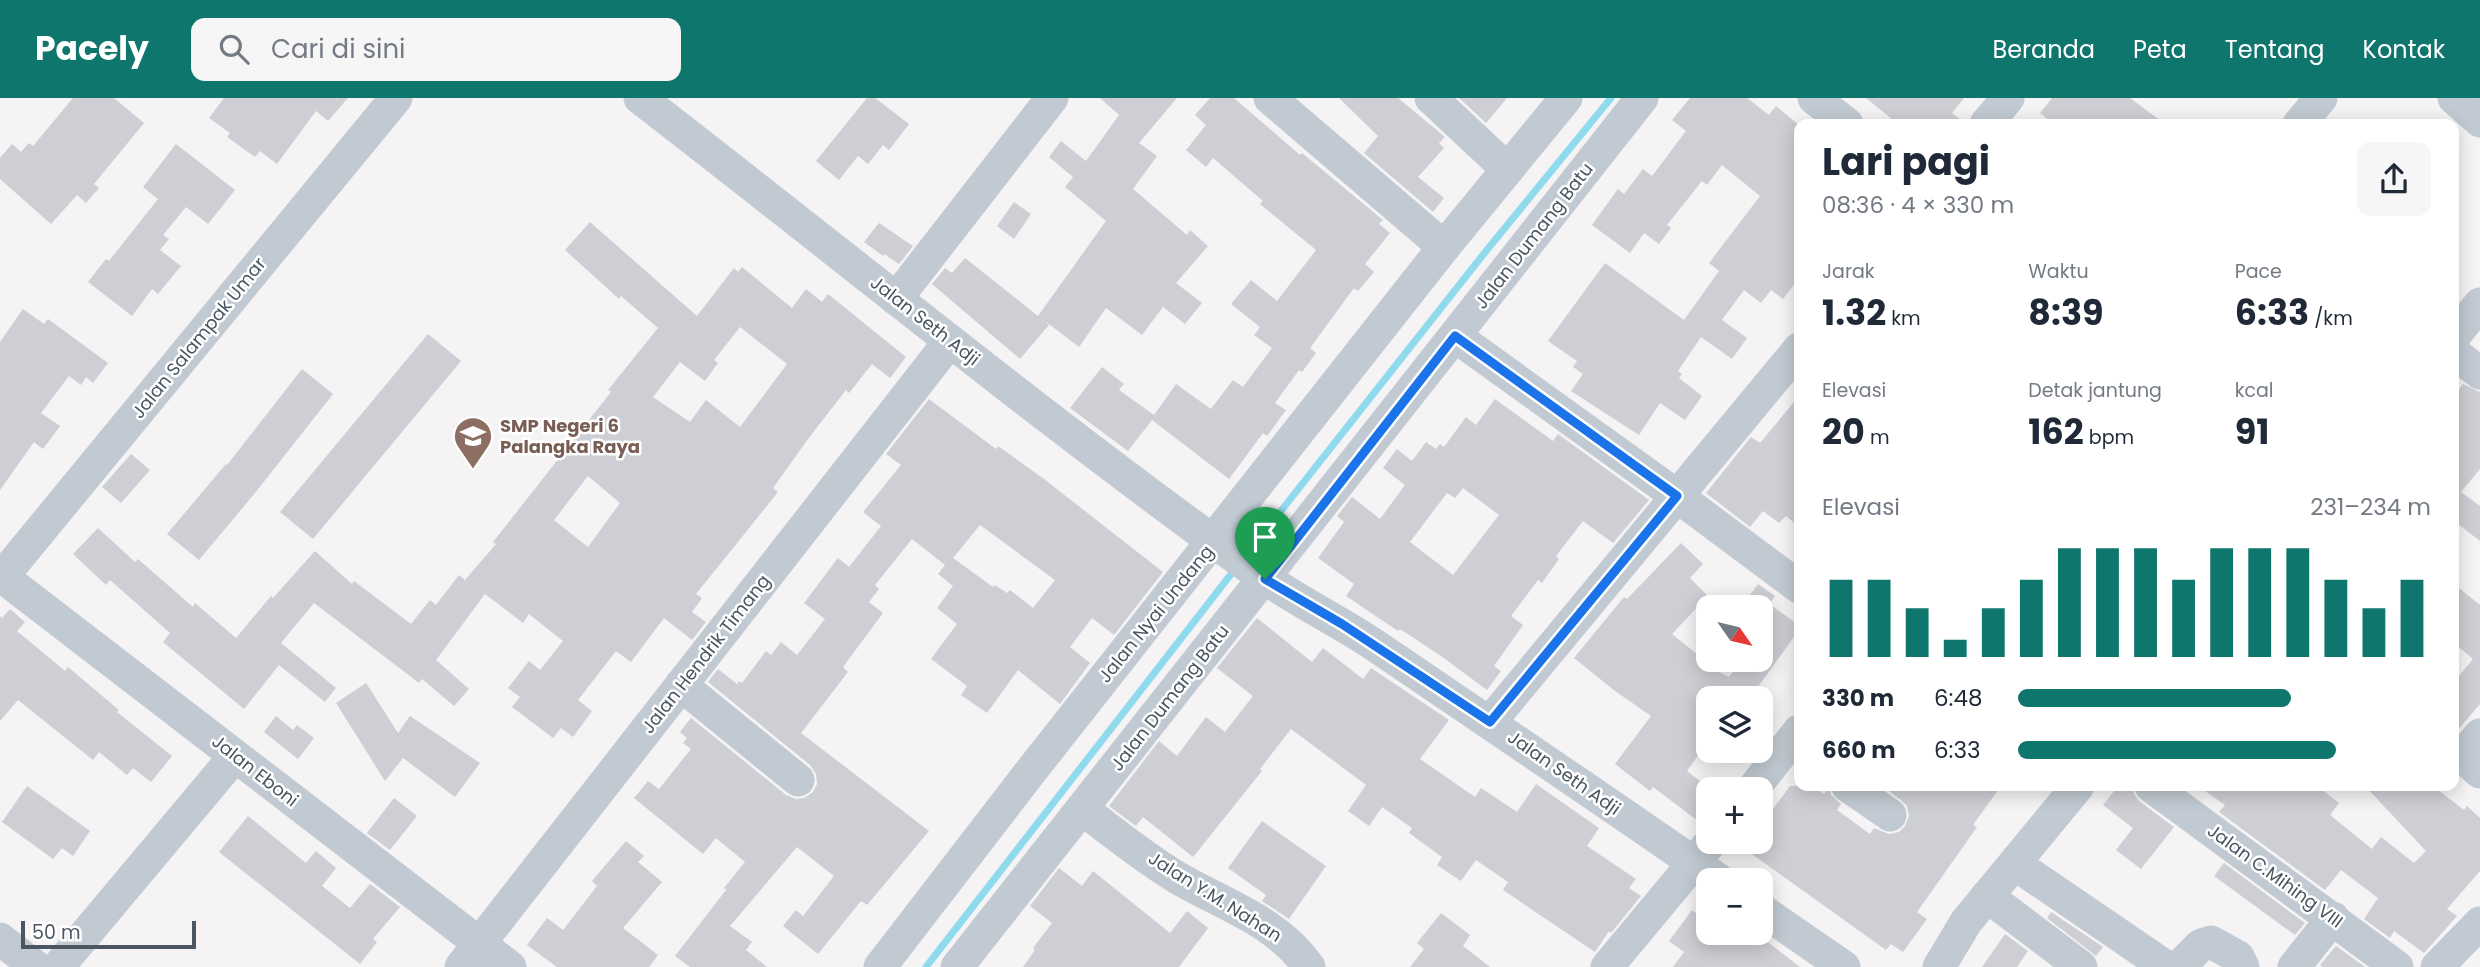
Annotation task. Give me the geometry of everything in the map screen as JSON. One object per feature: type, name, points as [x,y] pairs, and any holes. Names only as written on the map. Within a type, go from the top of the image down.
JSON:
[{"type":"street","name":"Jalan Salampak Umar","points":[[1,576],[396,98]]},
{"type":"street","name":"Jalan Seth Adji","points":[[640,98],[950,341],[1259,575],[1342,624],[1708,862]]},
{"type":"street","points":[[896,299],[1052,98]]},
{"type":"street","points":[[1270,98],[1444,247]]},
{"type":"street","points":[[1432,98],[1507,169]]},
{"type":"street","name":"Jalan Nyai Undang","points":[[880,967],[1031,771],[1217,544],[1444,247],[1566,98]]},
{"type":"street","name":"Jalan Dumang Batu","points":[[957,967],[1082,809],[1259,575],[1455,336],[1642,98]]},
{"type":"street","points":[[1814,98],[1841,119]]},
{"type":"street","points":[[1990,119],[2007,98]]},
{"type":"street","points":[[2303,119],[2321,98]]},
{"type":"street","points":[[2454,98],[2480,121]]},
{"type":"street","points":[[2459,330],[2480,304]]},
{"type":"street","points":[[1455,336],[1794,583]]},
{"type":"street","name":"Jalan Hendrik Timang","points":[[471,956],[950,341]]},
{"type":"street","points":[[1490,722],[1794,355]]},
{"type":"street","points":[[2459,357],[2480,373]]},
{"type":"street","name":"Jalan Eboni","points":[[1,576],[235,756],[471,956],[510,967]]},
{"type":"street","points":[[681,685],[798,780]]},
{"type":"street","points":[[1764,777],[1794,744]]},
{"type":"street","points":[[58,967],[235,756]]},
{"type":"street","points":[[1855,791],[1890,816]]},
{"type":"street","points":[[1939,967],[1966,922],[2015,864],[2069,791]]},
{"type":"street","name":"Jalan C.Mihing VIII","points":[[2158,791],[2397,967]]},
{"type":"street","name":"Jalan Y.M. Nahan","points":[[1082,809],[1176,877],[1264,923],[1290,944],[1309,967]]},
{"type":"street","points":[[1607,967],[1708,862]]},
{"type":"street","points":[[2015,864],[2166,967]]},
{"type":"street","points":[[1987,896],[2081,967]]},
{"type":"street","points":[[1773,918],[1844,967]]},
{"type":"street","points":[[2294,967],[2333,918]]},
{"type":"street","points":[[2437,967],[2480,923]]},
{"type":"street","points":[[0,939],[36,967]]},
{"type":"street","points":[[2179,967],[2201,945],[2211,942],[2238,957],[2243,967]]},
{"type":"building","points":[[73,98],[114,98],[144,123],[94,184],[99,188],[86,203],[77,195],[51,224],[0,179],[0,158],[12,144],[21,152],[29,143],[33,146]]},
{"type":"building","points":[[224,98],[348,98],[328,121],[316,111],[277,164],[260,151],[255,157],[227,137],[230,133],[209,118]]},
{"type":"building","points":[[867,98],[875,98],[909,124],[889,150],[883,145],[868,164],[858,156],[839,180],[816,161]]},
{"type":"building","points":[[1100,98],[1177,98],[1139,143],[1157,156],[1133,189],[1187,235],[1190,230],[1208,246],[1176,283],[1202,303],[1185,324],[1163,307],[1142,335],[1106,308],[1079,347],[1045,321],[1049,325],[1020,359],[932,284],[945,268],[952,273],[965,258],[1038,316],[1106,221],[1065,187],[1073,177],[1049,157],[1061,141],[1086,161],[1119,115]]},
{"type":"building","points":[[1210,98],[1234,98],[1300,155],[1302,153],[1383,220],[1379,224],[1390,233],[1365,264],[1374,272],[1358,291],[1354,288],[1310,348],[1316,353],[1302,372],[1299,370],[1275,403],[1286,410],[1267,436],[1263,433],[1229,479],[1152,420],[1128,451],[1070,408],[1102,367],[1124,384],[1119,390],[1154,415],[1176,384],[1211,409],[1233,380],[1243,387],[1272,348],[1254,335],[1260,327],[1231,304],[1251,280],[1277,301],[1316,250],[1260,204],[1263,201],[1213,158],[1206,167],[1186,150],[1206,125],[1195,115]]},
{"type":"building","points":[[1339,98],[1398,98],[1445,137],[1439,143],[1444,148],[1418,177],[1444,198],[1433,212],[1364,153],[1378,136]]},
{"type":"building","points":[[1459,98],[1507,98],[1486,123]]},
{"type":"building","points":[[1690,98],[1747,98],[1769,115],[1776,106],[1794,121],[1794,285],[1783,299],[1771,290],[1761,303],[1744,290],[1722,320],[1747,338],[1732,359],[1701,337],[1678,371],[1682,374],[1679,378],[1702,396],[1685,420],[1660,403],[1639,435],[1571,391],[1583,374],[1573,367],[1577,361],[1548,341],[1605,263],[1684,320],[1719,271],[1709,263],[1760,196],[1722,165],[1707,185],[1702,181],[1667,225],[1671,228],[1659,244],[1644,233],[1630,253],[1592,225],[1618,189],[1624,194],[1643,169],[1652,176],[1686,131],[1672,120]]},
{"type":"building","points":[[1866,98],[1964,98],[1952,113],[1960,119],[1892,119]]},
{"type":"building","points":[[2052,98],[2130,98],[2158,119],[2047,119],[2040,113]]},
{"type":"building","points":[[176,144],[235,190],[208,224],[186,207],[163,235],[169,239],[160,250],[181,266],[158,294],[152,289],[132,316],[88,282],[106,259],[109,261],[158,199],[143,187]]},
{"type":"building","points":[[1014,202],[1031,214],[1014,239],[997,226]]},
{"type":"building","points":[[590,222],[697,316],[734,268],[738,272],[742,267],[792,308],[806,289],[822,302],[828,294],[906,357],[890,378],[872,364],[849,393],[846,390],[808,439],[773,488],[778,492],[696,594],[702,598],[692,612],[706,622],[692,640],[664,618],[631,662],[616,651],[578,700],[592,711],[573,737],[561,728],[553,738],[512,707],[520,697],[508,688],[529,661],[540,670],[563,641],[529,614],[523,623],[485,594],[436,660],[469,689],[454,706],[422,679],[419,683],[314,603],[281,643],[336,688],[325,702],[279,665],[244,709],[163,642],[170,633],[110,580],[106,585],[73,554],[98,528],[135,562],[138,559],[193,607],[195,603],[236,638],[271,596],[273,598],[315,551],[352,584],[354,581],[411,624],[430,600],[436,605],[459,575],[465,580],[496,544],[493,542],[658,328],[621,296],[619,299],[565,250]],"holes":[[[740,327],[787,364],[740,427],[706,400],[690,422],[653,397],[680,362],[705,381],[718,363],[714,360]],[[588,476],[620,503],[588,547],[554,520]]]},
{"type":"building","points":[[879,223],[913,246],[899,264],[864,242]]},
{"type":"building","points":[[23,309],[44,324],[48,319],[108,363],[93,383],[86,377],[81,385],[69,376],[41,413],[60,426],[43,449],[34,442],[0,490],[0,342]]},
{"type":"building","points":[[428,334],[461,361],[313,539],[280,512]]},
{"type":"building","points":[[302,369],[333,394],[199,560],[167,534],[227,465]]},
{"type":"building","points":[[2463,384],[2480,392],[2480,469],[2461,492],[2480,506],[2480,541],[2459,525],[2459,389]]},
{"type":"building","points":[[929,399],[996,449],[998,446],[1044,479],[1163,572],[1114,635],[1092,618],[1070,647],[1090,663],[1060,704],[1018,670],[987,713],[961,695],[967,686],[931,659],[957,624],[937,608],[953,586],[938,574],[945,565],[912,539],[875,585],[879,589],[869,602],[883,613],[843,667],[848,672],[801,733],[929,831],[867,905],[861,901],[818,954],[783,926],[796,910],[803,916],[834,876],[797,847],[730,926],[752,942],[746,950],[767,967],[690,967],[675,956],[745,862],[716,838],[703,854],[634,798],[648,781],[659,789],[691,749],[683,743],[687,738],[680,732],[691,718],[786,795],[796,799],[804,798],[813,792],[817,784],[816,774],[810,765],[708,682],[718,669],[737,684],[739,681],[742,683],[766,651],[771,655],[781,642],[797,655],[825,619],[804,603],[838,558],[849,567],[881,526],[863,512],[901,465],[886,454]],"holes":[[[980,525],[1055,580],[1033,608],[1010,590],[1007,593],[995,585],[993,587],[953,558]]]},
{"type":"building","points":[[1495,399],[1553,441],[1558,434],[1649,500],[1613,543],[1583,521],[1556,556],[1559,559],[1542,583],[1538,580],[1511,616],[1523,625],[1494,666],[1501,671],[1487,690],[1441,656],[1346,596],[1354,584],[1318,558],[1344,522],[1337,516],[1352,497],[1380,519],[1405,485],[1383,468],[1397,449],[1412,461],[1426,442],[1436,449],[1440,444],[1444,447],[1466,417],[1476,425]],"holes":[[[1463,488],[1499,515],[1453,575],[1410,542],[1447,493],[1455,498]]]},
{"type":"building","points":[[1794,402],[1794,523],[1786,516],[1779,523],[1763,511],[1750,527],[1706,493],[1751,437],[1760,443]]},
{"type":"building","points":[[131,454],[150,470],[121,503],[102,487]]},
{"type":"building","points":[[1681,543],[1703,564],[1690,578],[1707,595],[1696,595],[1696,609],[1672,634],[1696,653],[1696,672],[1719,672],[1729,677],[1733,672],[1769,672],[1759,686],[1696,686],[1696,758],[1687,771],[1696,778],[1696,819],[1653,787],[1650,791],[1615,764],[1651,716],[1574,658],[1624,597],[1627,599]]},
{"type":"building","points":[[1758,584],[1775,596],[1773,599],[1773,595],[1750,595]]},
{"type":"building","points":[[2459,588],[2480,605],[2480,704],[2459,729],[2459,676],[2473,659],[2459,647]]},
{"type":"building","points":[[1773,607],[1794,622],[1794,637],[1773,666]]},
{"type":"building","points":[[10,609],[25,622],[17,631],[65,671],[68,667],[119,710],[117,712],[172,756],[151,782],[133,768],[127,775],[99,752],[93,760],[18,700],[0,721],[0,616],[2,618]]},
{"type":"building","points":[[1257,618],[1312,662],[1323,648],[1363,679],[1371,668],[1449,720],[1420,759],[1475,797],[1481,788],[1517,812],[1536,784],[1599,828],[1587,846],[1636,879],[1629,888],[1641,896],[1611,933],[1609,931],[1595,952],[1503,890],[1508,882],[1476,860],[1461,881],[1437,865],[1442,857],[1409,833],[1412,828],[1382,807],[1369,826],[1348,811],[1366,785],[1291,729],[1260,769],[1262,771],[1193,857],[1143,817],[1136,826],[1109,806],[1159,741],[1177,756],[1206,717],[1225,732],[1253,696],[1217,668]]},
{"type":"building","points":[[366,683],[398,733],[410,716],[480,763],[455,797],[403,758],[385,781],[336,703]]},
{"type":"building","points":[[276,716],[293,730],[297,725],[314,738],[298,759],[264,732]]},
{"type":"building","points":[[27,786],[90,831],[73,856],[62,848],[53,859],[2,822]]},
{"type":"building","points":[[1790,786],[1794,786],[1794,791],[1820,791],[1824,794],[1830,791],[1841,804],[1837,810],[1870,834],[1874,828],[1889,834],[1899,832],[1905,826],[1909,816],[1907,806],[1889,791],[1997,791],[1973,825],[1977,827],[1917,912],[1927,919],[1903,952],[1891,944],[1886,950],[1752,854],[1773,854],[1773,809]]},
{"type":"building","points":[[2114,791],[2133,791],[2139,801],[2174,827],[2141,869],[2116,850],[2133,828],[2103,805]]},
{"type":"building","points":[[2205,791],[2323,791],[2339,803],[2330,815],[2372,849],[2381,837],[2414,863],[2426,851],[2370,791],[2439,791],[2464,810],[2467,806],[2480,818],[2480,871],[2447,909],[2457,916],[2424,953],[2394,931],[2390,938],[2364,919],[2378,898],[2341,870],[2325,890],[2219,812],[2225,805]]},
{"type":"building","points":[[394,798],[417,816],[390,850],[367,833]]},
{"type":"building","points":[[248,816],[306,863],[316,851],[336,868],[322,886],[350,908],[370,884],[400,907],[373,939],[377,942],[360,964],[219,852]]},
{"type":"building","points":[[1262,821],[1326,866],[1289,919],[1262,901],[1266,895],[1228,868]]},
{"type":"building","points":[[626,841],[644,856],[638,862],[662,882],[623,928],[658,955],[649,967],[557,967],[527,945],[547,918],[563,930],[597,886],[592,881]]},
{"type":"building","points":[[2224,863],[2305,923],[2295,935],[2214,876]]},
{"type":"building","points":[[1059,868],[1082,886],[1093,871],[1170,933],[1187,911],[1208,928],[1179,967],[1023,967],[1035,950],[1033,948],[1052,923],[1030,906]]},
{"type":"building","points":[[1692,910],[1696,913],[1696,945],[1772,945],[1800,967],[1673,967],[1684,952],[1669,941]]},
{"type":"building","points":[[2051,912],[2103,947],[2096,956],[2047,918]]},
{"type":"building","points":[[1441,913],[1470,935],[1463,946],[1490,967],[1410,967],[1424,949],[1417,943]]},
{"type":"building","points":[[2005,934],[2028,951],[2017,967],[1982,967]]},
{"type":"building","points":[[2336,946],[2365,967],[2320,965]]},
{"type":"waterway","points":[[1247,554],[1482,256],[1611,98]]},
{"type":"waterway","points":[[926,967],[1235,569]]},
{"type":"place","name":"SMP Negeri 6 Palangka Raya","points":[[473,470]]},
{"type":"route","points":[[1455,336],[1677,496],[1490,722],[1342,624],[1265,579],[1455,336]]}]
